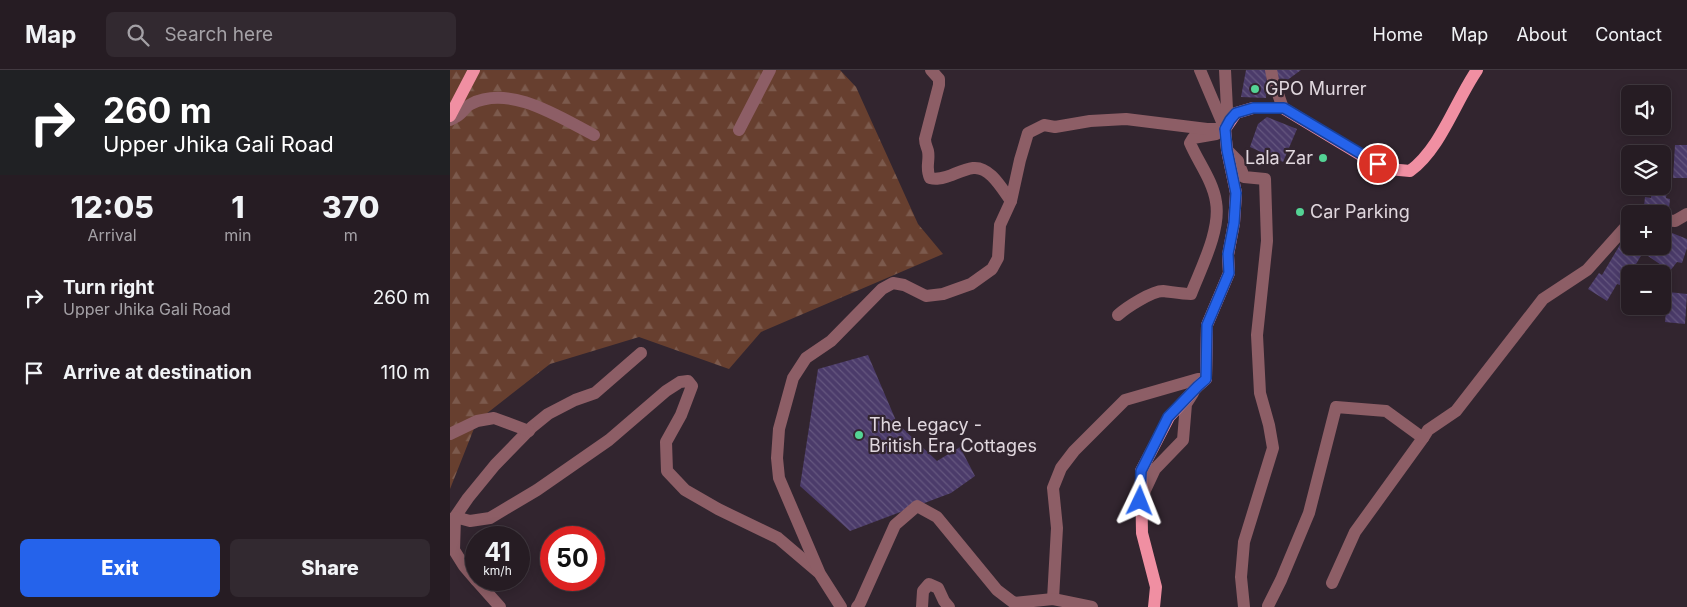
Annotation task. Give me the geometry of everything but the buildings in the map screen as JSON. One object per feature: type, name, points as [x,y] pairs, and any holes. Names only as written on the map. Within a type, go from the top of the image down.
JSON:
[{"type":"main road","points":[[450,118],[474,70]]},
{"type":"main road","points":[[1154,607],[1156,587],[1142,533],[1141,471],[1168,417],[1202,382],[1207,325],[1229,273],[1228,254],[1234,223],[1236,193],[1227,150],[1225,129],[1236,113],[1253,108],[1284,108],[1366,158],[1389,169],[1410,171],[1422,162],[1436,142],[1477,70]]},
{"type":"street","points":[[739,130],[770,70]]},
{"type":"street","points":[[931,70],[939,79],[939,85],[925,139],[925,145],[928,150],[927,171],[930,178],[936,180],[972,168],[980,168],[995,180],[1010,201]]},
{"type":"street","points":[[1200,70],[1225,129]]},
{"type":"street","points":[[1225,70],[1228,109],[1225,129]]},
{"type":"street","points":[[1271,70],[1284,108]]},
{"type":"street","points":[[450,118],[461,114],[472,103],[507,96],[528,103],[594,135]]},
{"type":"street","points":[[841,607],[820,574],[779,478],[777,458],[780,429],[793,378],[806,358],[831,341],[882,289],[893,284],[904,285],[926,296],[944,294],[971,284],[992,269],[998,258],[1000,225],[1010,201],[1028,133],[1044,125],[1055,127],[1126,119],[1207,129],[1225,129]]},
{"type":"street","points":[[1118,315],[1132,304],[1154,293],[1164,291],[1191,294],[1213,236],[1217,214],[1216,201],[1190,142],[1193,138],[1215,134],[1225,129]]},
{"type":"street","points":[[1227,150],[1238,161],[1244,177],[1265,180],[1267,201],[1267,241],[1258,335],[1260,393],[1273,448],[1244,542],[1241,577],[1244,607]]},
{"type":"street","points":[[1671,221],[1675,221],[1687,214]]},
{"type":"street","points":[[1332,583],[1356,532],[1428,430],[1456,411],[1542,299],[1587,270],[1621,232]]},
{"type":"street","points":[[465,567],[454,550],[455,517],[495,465],[548,414],[595,392],[641,353]]},
{"type":"street","points":[[1053,599],[1057,528],[1054,488],[1061,468],[1074,451],[1125,400],[1198,379],[1202,382],[1186,404],[1184,440],[1155,469],[1140,501]]},
{"type":"street","points":[[455,517],[470,521],[490,518],[529,495],[609,440],[666,391],[680,382],[688,381],[692,386],[681,415],[666,442],[667,470],[685,490],[718,509],[778,538],[820,574]]},
{"type":"street","points":[[1268,606],[1309,513],[1336,407],[1386,412],[1423,438]]},
{"type":"street","points":[[450,434],[477,421],[494,418],[529,431]]},
{"type":"street","points":[[857,607],[895,525],[917,506],[937,517],[996,590],[1016,605],[1053,599],[1092,607]]},
{"type":"street","points":[[922,607],[924,591],[929,584],[938,588],[949,607]]},
{"type":"street","points":[[486,591],[500,607]]},
{"type":"green space","points":[[450,70],[840,70],[856,87],[918,224],[943,254],[761,332],[729,369],[639,337],[550,364],[477,421],[450,489]]},
{"type":"place","name":"GPO Murrer","points":[[1255,89]]},
{"type":"place","name":"Lala Zar","points":[[1323,158]]},
{"type":"place","name":"Car Parking","points":[[1300,212]]},
{"type":"place","name":"The Legacy - British Era Cottages","points":[[859,435]]},
{"type":"route","points":[[1140,501],[1141,471],[1168,417],[1206,379],[1207,325],[1229,273],[1228,254],[1234,223],[1236,193],[1227,150],[1225,129],[1230,120],[1236,113],[1253,108],[1284,108],[1378,164]]}]
